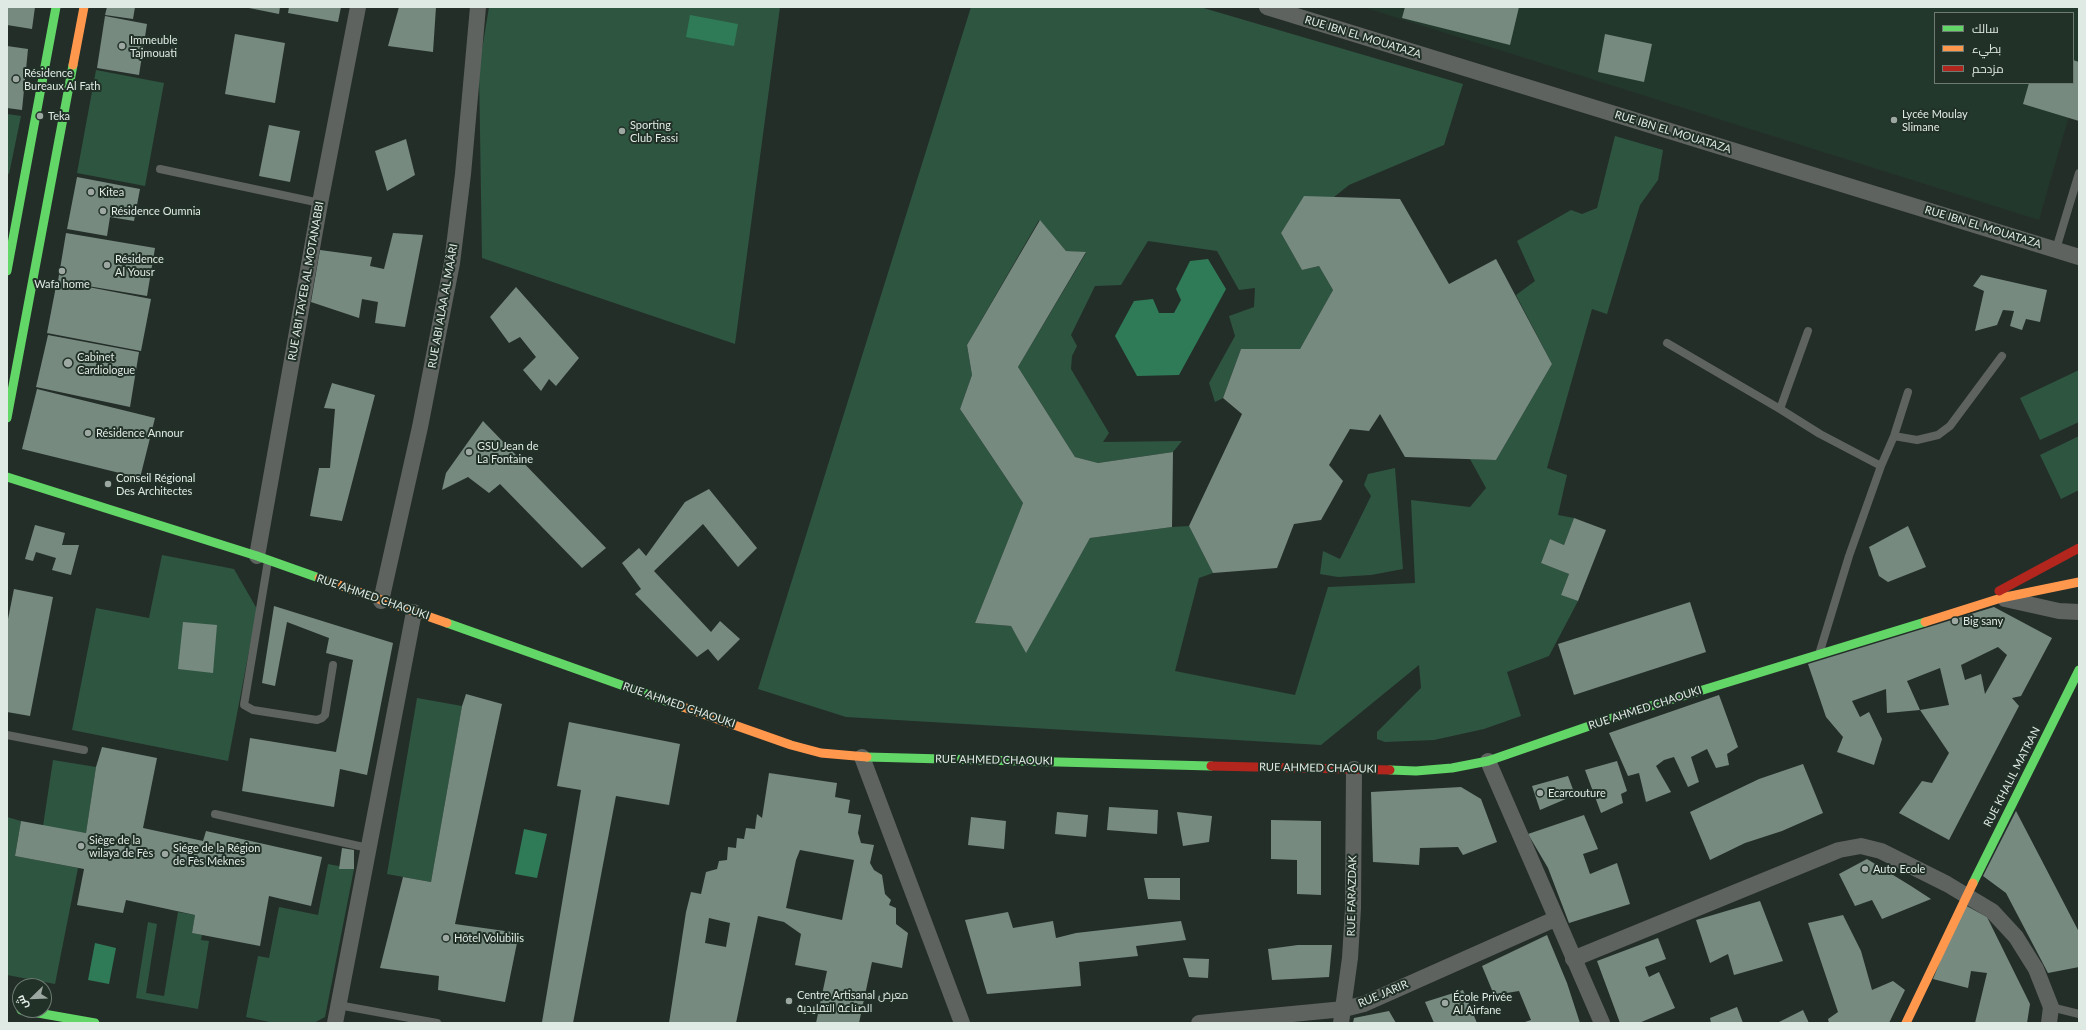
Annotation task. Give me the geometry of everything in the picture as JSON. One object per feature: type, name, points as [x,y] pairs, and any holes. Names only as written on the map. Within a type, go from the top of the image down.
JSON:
[{"type":"street","points":[[7,271],[13,206],[56,7]]},
{"type":"street","points":[[7,418],[84,7]]},
{"type":"street","name":"RUE ABI TAYEB AL MOTANABBI","points":[[262,558],[320,203],[358,7]]},
{"type":"street","name":"RUE ABI ALAA AL MAÂRI","points":[[381,601],[426,400],[452,263],[463,174],[478,7]]},
{"type":"street","name":"RUE IBN EL MOUATAZA","points":[[1267,7],[2079,256]]},
{"type":"street","name":"RUE AHMED CHAOUKI","points":[[7,477],[262,558],[796,746],[821,753],[862,757],[1416,771],[1452,768],[1488,761],[1621,715],[2001,598],[2079,582]]},
{"type":"street","points":[[1986,603],[1998,592],[2079,548]]},
{"type":"street","points":[[2001,598],[2059,611],[2079,612]]},
{"type":"street","points":[[335,1023],[414,612]]},
{"type":"street","name":"RUE KHALIL MATRAN","points":[[1906,1023],[1966,896],[2079,670]]},
{"type":"street","points":[[862,757],[962,1023]]},
{"type":"street","points":[[1488,761],[1555,919],[1602,1023]]},
{"type":"street","name":"RUE FARAZDAK","points":[[1343,1016],[1354,908],[1354,769]]},
{"type":"street","points":[[1573,960],[1838,850],[1861,846],[1881,851],[1992,911],[2016,937],[2036,969],[2051,1007],[2048,1023]]},
{"type":"street","name":"RUE JARIR","points":[[1199,1023],[1343,1016],[1364,1004],[1555,919]]},
{"type":"street","points":[[52,1016],[95,1023]]},
{"type":"lane","points":[[160,169],[320,203]]},
{"type":"lane","points":[[2056,249],[2079,173]]},
{"type":"lane","points":[[1780,409],[1808,331]]},
{"type":"lane","points":[[1667,343],[1820,434],[1881,466]]},
{"type":"lane","points":[[1894,436],[1917,440],[1938,435],[1950,426],[2002,356]]},
{"type":"lane","points":[[1819,654],[1849,556],[1881,466],[1894,436],[1908,392]]},
{"type":"lane","points":[[262,558],[244,705],[254,710],[318,720],[325,715],[333,665]]},
{"type":"lane","points":[[7,735],[84,750]]},
{"type":"lane","points":[[215,814],[285,831],[368,848]]},
{"type":"lane","points":[[338,1005],[438,1023]]},
{"type":"lane","points":[[2051,1007],[2079,1014]]},
{"type":"shaded area","name":"Sporting Club Fassi","points":[[489,7],[780,7],[735,344],[482,258],[479,68]]},
{"type":"shaded area","points":[[971,7],[1200,7],[1463,84],[1444,145],[1349,185],[1334,197],[1304,197],[1281,233],[1302,270],[1319,266],[1333,290],[1300,349],[1241,349],[1223,398],[1215,402],[1209,383],[1235,336],[1229,316],[1254,307],[1255,288],[1239,290],[1217,251],[1148,241],[1121,285],[1095,286],[1071,335],[1077,346],[1072,356],[1071,369],[1109,433],[1103,442],[1182,441],[1173,452],[1098,463],[1075,457],[1018,367],[1086,253],[1066,251],[1039,220],[967,345],[972,375],[960,409],[1023,503],[975,623],[1011,626],[1026,652],[1090,538],[1189,526],[1213,573],[1199,578],[1175,671],[1295,695],[1328,587],[1415,583],[1411,500],[1470,507],[1486,488],[1470,459],[1496,460],[1552,364],[1516,295],[1535,281],[1517,241],[1571,210],[1582,214],[1597,208],[1615,136],[1663,150],[1658,180],[1640,205],[1607,314],[1592,309],[1547,468],[1567,475],[1558,515],[1574,518],[1564,545],[1550,539],[1541,563],[1569,574],[1561,595],[1578,601],[1549,656],[1507,672],[1521,716],[1484,729],[1434,740],[1385,742],[1377,739],[1377,732],[1421,688],[1419,665],[1321,745],[846,717],[758,689]]},
{"type":"shaded area","name":"Lycée Moulay Slimane","points":[[1363,7],[2079,7],[2079,81],[2039,220]]},
{"type":"shaded area","points":[[690,15],[738,24],[734,46],[686,37]]},
{"type":"shaded area","points":[[96,70],[164,83],[145,186],[77,173]]},
{"type":"shaded area","points":[[7,114],[21,116],[9,174],[7,173]]},
{"type":"shaded area","points":[[1208,259],[1226,289],[1179,375],[1137,376],[1115,336],[1134,301],[1153,299],[1159,313],[1174,313],[1181,300],[1176,289],[1190,261]]},
{"type":"shaded area","points":[[2079,370],[2079,422],[2040,440],[2020,398]]},
{"type":"shaded area","points":[[2079,436],[2079,490],[2061,499],[2040,455]]},
{"type":"shaded area","points":[[1395,468],[1403,569],[1371,575],[1338,577],[1320,574],[1323,551],[1340,559],[1371,496],[1364,485],[1368,474]]},
{"type":"shaded area","points":[[162,555],[234,569],[257,609],[228,761],[72,730],[96,608],[149,618]]},
{"type":"shaded area","points":[[417,698],[462,706],[431,882],[387,874]]},
{"type":"shaded area","points":[[53,760],[96,767],[86,833],[43,826]]},
{"type":"shaded area","points":[[7,817],[21,821],[15,856],[78,868],[55,984],[52,983],[52,978],[23,978],[7,975]]},
{"type":"shaded area","points":[[524,829],[547,834],[537,878],[515,874]]},
{"type":"shaded area","points":[[328,864],[354,869],[325,1017],[314,1023],[274,1023],[246,1017],[258,956],[269,958],[279,907],[318,915]]},
{"type":"shaded area","points":[[178,912],[195,915],[192,933],[202,935],[201,940],[209,941],[198,1009],[136,998],[148,922],[157,924],[146,993],[164,996]]},
{"type":"shaded area","points":[[95,943],[116,948],[109,984],[88,980]]},
{"type":"building","points":[[7,7],[35,7],[32,29],[7,25]]},
{"type":"building","name":"Immeuble Tajmouati","points":[[107,7],[135,7],[133,19],[105,15]]},
{"type":"building","points":[[244,7],[280,7],[279,14]]},
{"type":"building","points":[[289,7],[341,7],[338,22],[288,13]]},
{"type":"building","points":[[399,7],[436,7],[433,52],[388,46]]},
{"type":"building","points":[[1405,7],[1519,7],[1510,45],[1402,18]]},
{"type":"building","name":"Immeuble Tajmouati","points":[[105,16],[147,24],[139,75],[97,68]]},
{"type":"building","points":[[235,34],[285,43],[275,103],[225,94]]},
{"type":"building","points":[[1605,34],[1652,44],[1644,82],[1598,72]]},
{"type":"building","name":"Résidence Bureaux Al Fath","points":[[7,46],[28,49],[22,110],[7,108]]},
{"type":"building","points":[[2074,60],[2079,62],[2079,121],[2023,104],[2029,84],[2074,84]]},
{"type":"building","points":[[269,125],[300,131],[290,182],[259,176]]},
{"type":"building","points":[[406,139],[415,175],[387,191],[375,151]]},
{"type":"building","name":"Résidence Oumnia","points":[[77,177],[140,189],[134,221],[110,217],[107,236],[67,229]]},
{"type":"building","points":[[1304,196],[1400,199],[1449,284],[1496,259],[1552,364],[1496,460],[1405,457],[1380,414],[1369,431],[1350,429],[1329,465],[1343,481],[1321,520],[1294,524],[1277,568],[1213,573],[1189,526],[1242,414],[1223,398],[1241,349],[1300,349],[1333,290],[1319,266],[1302,270],[1281,233]]},
{"type":"building","points":[[1040,220],[1066,251],[1086,252],[1018,367],[1075,457],[1098,463],[1173,452],[1172,527],[1090,538],[1026,653],[1011,626],[975,623],[1023,503],[960,409],[972,375],[967,345]]},
{"type":"building","name":"Résidence Al Yousr","points":[[66,233],[155,248],[147,296],[58,281]]},
{"type":"building","points":[[393,233],[423,235],[405,327],[375,323],[378,302],[362,299],[359,318],[311,302],[320,250],[372,257],[370,266],[384,269]]},
{"type":"building","points":[[1981,275],[2047,290],[2040,322],[2026,319],[2022,330],[2010,326],[2014,311],[2003,310],[1997,325],[1975,331],[1984,291],[1973,286]]},
{"type":"building","points":[[57,281],[151,299],[141,351],[47,333]]},
{"type":"building","points":[[516,287],[579,358],[556,386],[549,379],[541,391],[523,370],[536,357],[520,337],[509,343],[490,317]]},
{"type":"building","points":[[48,335],[139,352],[130,407],[36,387]]},
{"type":"building","points":[[332,383],[375,395],[342,521],[310,516],[319,468],[330,468],[335,409],[324,408]]},
{"type":"building","name":"Résidence Annour","points":[[37,389],[155,418],[140,478],[22,449]]},
{"type":"building","points":[[483,421],[606,548],[582,568],[500,484],[489,493],[468,477],[442,490],[446,473]]},
{"type":"building","points":[[709,489],[757,548],[738,567],[703,524],[654,571],[711,632],[720,621],[740,639],[718,661],[708,649],[697,657],[635,594],[641,589],[622,563],[639,548],[646,556],[685,502]]},
{"type":"building","points":[[1574,518],[1606,530],[1578,601],[1561,595],[1569,574],[1541,563],[1550,539],[1564,545]]},
{"type":"building","points":[[35,525],[65,533],[62,545],[79,545],[71,575],[52,570],[56,558],[36,552],[33,561],[25,559]]},
{"type":"building","points":[[1908,526],[1926,567],[1888,582],[1879,576],[1869,547]]},
{"type":"building","points":[[14,589],[53,597],[30,716],[7,712],[7,624]]},
{"type":"building","points":[[1690,602],[1706,652],[1574,695],[1558,644]]},
{"type":"building","points":[[274,606],[393,643],[367,775],[340,769],[334,807],[242,791],[250,738],[336,752],[353,660],[326,653],[329,638],[287,622],[275,686],[262,683]]},
{"type":"building","points":[[1994,607],[2052,638],[2021,696],[2012,698],[2019,706],[1949,840],[1899,813],[1922,781],[1932,783],[1949,753],[1920,710],[1887,713],[1886,689],[1852,701],[1860,717],[1869,712],[1882,739],[1874,765],[1837,752],[1843,737],[1826,717],[1808,664]],"holes":[[[1998,647],[2007,655],[1985,694],[1981,674],[1965,680],[1961,665]],[[1940,668],[1949,705],[1920,710],[1907,681]]]},
{"type":"building","points":[[183,622],[217,625],[213,673],[178,669]]},
{"type":"building","points":[[466,694],[502,704],[455,924],[519,933],[505,1002],[438,990],[439,976],[380,968],[403,877],[431,882],[462,706]]},
{"type":"building","points":[[1719,695],[1738,747],[1727,754],[1729,765],[1716,768],[1707,749],[1691,757],[1699,782],[1688,787],[1674,757],[1664,760],[1656,766],[1671,792],[1646,802],[1639,773],[1628,776],[1609,733]]},
{"type":"building","points":[[569,722],[680,744],[669,805],[616,796],[573,1023],[552,1023],[542,1022],[581,790],[557,786]]},
{"type":"building","points":[[102,747],[157,758],[143,828],[203,841],[206,831],[322,857],[311,906],[269,896],[260,946],[192,933],[195,915],[126,900],[123,913],[77,905],[84,869],[15,856],[21,821],[86,833],[96,767]]},
{"type":"building","points":[[1617,761],[1627,791],[1621,794],[1623,803],[1601,813],[1585,770]]},
{"type":"building","points":[[1803,764],[1823,813],[1782,831],[1745,843],[1710,860],[1690,812],[1759,779]]},
{"type":"building","points":[[769,773],[837,783],[835,797],[850,800],[848,813],[861,815],[858,833],[861,843],[874,845],[870,863],[874,870],[882,875],[885,894],[891,900],[889,905],[896,908],[896,924],[908,933],[902,968],[872,962],[859,1023],[816,1023],[827,971],[795,965],[801,934],[784,922],[758,916],[736,1023],[669,1023],[686,912],[691,892],[701,894],[706,872],[717,869],[719,861],[727,860],[728,847],[736,848],[737,838],[744,839],[746,828],[755,829],[757,814],[762,818]],"holes":[[[800,850],[854,860],[842,920],[786,908],[796,860]],[[709,918],[730,923],[726,947],[705,943]]]},
{"type":"building","points":[[1568,776],[1575,795],[1540,810],[1532,786]]},
{"type":"building","points":[[1461,787],[1481,799],[1497,842],[1463,855],[1458,847],[1420,848],[1419,865],[1373,862],[1371,792]]},
{"type":"building","points":[[1109,807],[1158,810],[1157,834],[1107,830]]},
{"type":"building","points":[[2016,811],[2079,932],[2079,967],[2048,973],[2006,893],[1983,876]]},
{"type":"building","points":[[1057,812],[1088,815],[1086,837],[1055,834]]},
{"type":"building","points":[[1177,812],[1212,816],[1209,842],[1183,846]]},
{"type":"building","points":[[1584,815],[1598,849],[1583,854],[1590,874],[1617,863],[1630,904],[1569,923],[1548,868],[1528,834]]},
{"type":"building","points":[[971,817],[1006,821],[1004,849],[968,845]]},
{"type":"building","points":[[1271,820],[1321,821],[1321,895],[1297,894],[1297,860],[1271,859]]},
{"type":"building","points":[[342,848],[354,850],[354,869],[339,869]]},
{"type":"building","points":[[1867,859],[1931,899],[1882,919],[1872,900],[1855,906],[1839,874]]},
{"type":"building","points":[[1144,878],[1180,878],[1180,900],[1148,899]]},
{"type":"building","points":[[1760,901],[1783,961],[1734,975],[1728,954],[1710,963],[1696,920]]},
{"type":"building","points":[[1963,904],[1987,917],[2030,1004],[2027,1023],[1975,1023],[1987,973],[1971,971],[1968,988],[1933,979]]},
{"type":"building","points":[[1008,912],[1013,928],[1053,921],[1056,938],[1076,933],[1181,921],[1186,940],[1136,946],[1138,956],[1079,962],[1081,986],[987,994],[965,920]]},
{"type":"building","points":[[1843,915],[1861,951],[1872,990],[1893,981],[1905,990],[1889,1023],[1829,1023],[1828,1019],[1838,1012],[1808,923]]},
{"type":"building","points":[[1547,935],[1567,983],[1580,1023],[1522,1023],[1531,1020],[1519,991],[1494,995],[1482,966]]},
{"type":"building","points":[[1658,938],[1666,959],[1645,967],[1649,977],[1659,972],[1675,1008],[1639,1023],[1620,1023],[1597,961]]},
{"type":"building","points":[[1298,945],[1332,945],[1329,977],[1272,980],[1268,949]]},
{"type":"building","points":[[1183,958],[1209,959],[1208,978],[1189,977]]},
{"type":"building","points":[[1463,990],[1477,1023],[1434,1023],[1425,1002]]},
{"type":"building","points":[[1737,1007],[1743,1023],[1711,1023],[1710,1018]]},
{"type":"building","points":[[1803,1010],[1809,1023],[1777,1023]]},
{"type":"building","points":[[1389,1011],[1396,1023],[1353,1023],[1354,1018]]},
{"type":"traffic: fast","points":[[7,271],[56,7]]},
{"type":"traffic: fast","points":[[7,418],[73,65]]},
{"type":"traffic: fast","points":[[7,477],[257,556],[319,578]]},
{"type":"traffic: fast","points":[[1390,770],[1416,771],[1452,768],[1488,761],[1621,715],[1925,622]]},
{"type":"traffic: fast","points":[[447,623],[683,707]]},
{"type":"traffic: fast","points":[[1973,883],[2079,670]]},
{"type":"traffic: fast","points":[[867,757],[1211,766]]},
{"type":"traffic: fast","points":[[52,1015],[95,1023]]},
{"type":"traffic: slow","points":[[73,65],[84,7]]},
{"type":"traffic: slow","points":[[319,578],[447,623]]},
{"type":"traffic: slow","points":[[1925,622],[2001,598],[2079,582]]},
{"type":"traffic: slow","points":[[683,707],[791,745],[821,753],[867,757]]},
{"type":"traffic: slow","points":[[1906,1023],[1973,883]]},
{"type":"traffic: jam","points":[[1999,591],[2079,548]]},
{"type":"traffic: jam","points":[[1211,766],[1390,770]]},
{"type":"place","name":"Immeuble Tajmouati","points":[[122,46]]},
{"type":"place","name":"Résidence Bureaux Al Fath","points":[[16,79]]},
{"type":"place","name":"Teka","points":[[40,116]]},
{"type":"place","name":"Lycée Moulay Slimane","points":[[1894,120]]},
{"type":"place","name":"Sporting Club Fassi","points":[[622,131]]},
{"type":"place","name":"Kitea","points":[[91,192]]},
{"type":"place","name":"Résidence Oumnia","points":[[103,211]]},
{"type":"place","name":"Résidence Al Yousr","points":[[107,265]]},
{"type":"place","name":"Wafa home","points":[[62,271]]},
{"type":"place","name":"Cabinet Cardiologue","points":[[68,363]]},
{"type":"place","name":"Résidence Annour","points":[[88,433]]},
{"type":"place","name":"GSU Jean de La Fontaine","points":[[469,452]]},
{"type":"place","name":"Conseil Régional Des Architectes","points":[[108,484]]},
{"type":"place","name":"Big sany","points":[[1955,621]]},
{"type":"place","name":"Ecarcouture","points":[[1540,793]]},
{"type":"place","name":"Siège de la wilaya de Fès","points":[[81,846]]},
{"type":"place","name":"Siége de la Région de Fès Meknes","points":[[165,854]]},
{"type":"place","name":"Auto Ecole","points":[[1865,869]]},
{"type":"place","name":"Hôtel Volubilis","points":[[446,938]]},
{"type":"place","name":"Centre Artisanal معرض الصناعة التقليدية","points":[[789,1001]]},
{"type":"place","name":"École Privée Al Airfane","points":[[1445,1003]]}]
